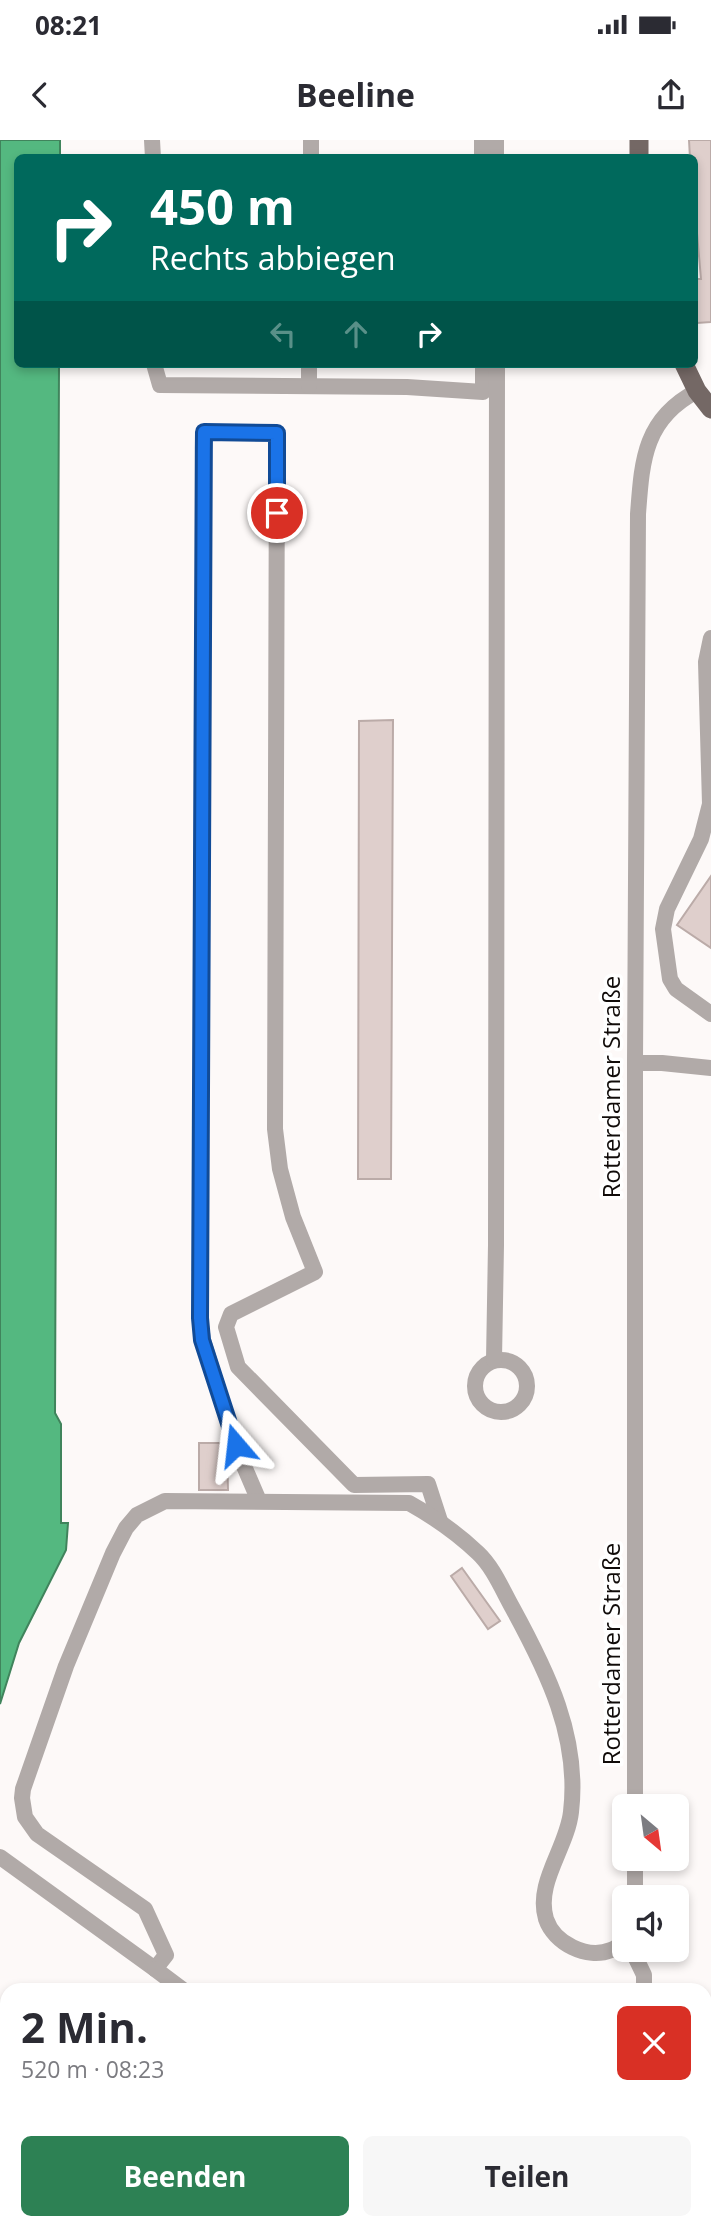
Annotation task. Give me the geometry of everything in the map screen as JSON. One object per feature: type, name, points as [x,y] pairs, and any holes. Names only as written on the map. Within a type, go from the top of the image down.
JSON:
[{"type":"main road","points":[[686,368],[697,391],[711,409]]},
{"type":"street","points":[[154,368],[160,385],[407,387],[483,392],[483,368]]},
{"type":"street","points":[[309,368],[309,386]]},
{"type":"street","points":[[494,1360],[497,368]]},
{"type":"street","name":"Rotterdamer Straße","points":[[635,1794],[638,514],[641,475],[648,442],[664,416],[679,400],[697,391]]},
{"type":"street","points":[[259,1501],[236,1445],[202,1340],[200,1318],[204,432],[277,433],[275,1129],[280,1169],[293,1217],[315,1272],[231,1314],[226,1327],[238,1367],[354,1485],[428,1484],[440,1521]]},
{"type":"street","points":[[711,638],[706,662],[710,804],[701,839],[667,909],[663,929],[670,979],[676,989],[711,1014]]},
{"type":"street","points":[[635,1063],[711,1068]]},
{"type":"street","name":"Rotterdamer Straße","points":[[155,1969],[166,1955],[145,1909],[37,1834],[25,1817],[22,1798],[66,1666],[113,1553],[126,1528],[137,1515],[164,1501],[410,1503],[440,1521],[480,1554],[492,1571],[542,1664],[555,1693],[569,1744],[573,1790],[569,1830],[544,1890],[544,1907],[550,1928],[565,1944],[589,1952],[612,1950]]},
{"type":"street","points":[[0,1857],[174,1983]]},
{"type":"street","points":[[638,1962],[644,1975],[644,1983]]},
{"type":"shaded area","points":[[0,140],[60,140],[60,154],[14,154],[14,368],[59,368],[55,1413],[61,1424],[61,1523],[68,1523],[66,1550],[19,1643],[0,1704]]},
{"type":"building","points":[[689,140],[711,140],[711,322],[698,323],[698,279],[701,279],[698,244],[698,154],[690,154]]},
{"type":"building","points":[[393,720],[391,1179],[358,1179],[359,721]]},
{"type":"building","points":[[711,876],[711,948],[677,925]]},
{"type":"building","points":[[199,1443],[223,1443],[227,1454],[228,1490],[199,1490]]},
{"type":"building","points":[[462,1568],[500,1621],[488,1629],[451,1576]]},
{"type":"route","points":[[236,1445],[202,1340],[200,1318],[204,432],[277,433],[277,513]]}]
